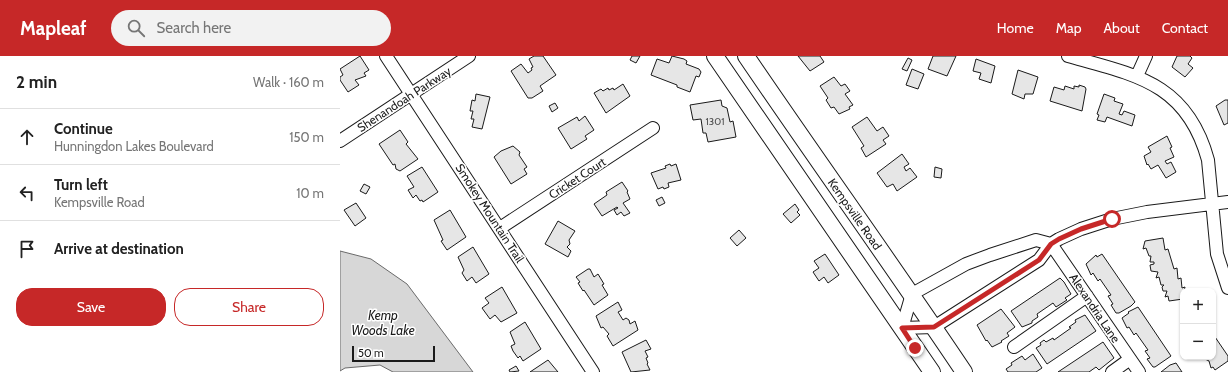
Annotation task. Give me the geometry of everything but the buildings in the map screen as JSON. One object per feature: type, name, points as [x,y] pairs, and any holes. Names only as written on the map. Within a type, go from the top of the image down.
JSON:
[{"type":"main road","points":[[715,56],[932,372]]},
{"type":"main road","name":"Kempsville Road","points":[[746,56],[865,229],[912,294],[964,372]]},
{"type":"street","name":"Smokey Mountain Trail","points":[[386,56],[593,372]]},
{"type":"street","name":"Shenandoah Parkway","points":[[340,141],[469,56]]},
{"type":"street","points":[[1068,56],[1137,76],[1173,98],[1191,119],[1204,145],[1208,160],[1218,254],[1228,288]]},
{"type":"street","points":[[1137,76],[1146,56]]},
{"type":"street","name":"Cricket Court","points":[[500,228],[653,128]]},
{"type":"street","points":[[1051,244],[1036,240],[990,255],[966,264],[912,294],[902,328],[934,327],[1039,260],[1051,244],[1081,229],[1112,219],[1147,212],[1228,202]]},
{"type":"street","name":"Alexandria Lane","points":[[1051,244],[1139,372]]},
{"type":"street","points":[[1014,347],[1087,296]]},
{"type":"street","points":[[1112,372],[1130,359]]},
{"type":"water","name":"Kemp Woods Lake","points":[[340,251],[371,259],[407,284],[473,372],[393,372],[380,365],[345,368],[340,371]]},
{"type":"route","points":[[915,348],[902,328],[934,327],[1039,260],[1051,244],[1059,239],[1081,229],[1112,219]]}]
